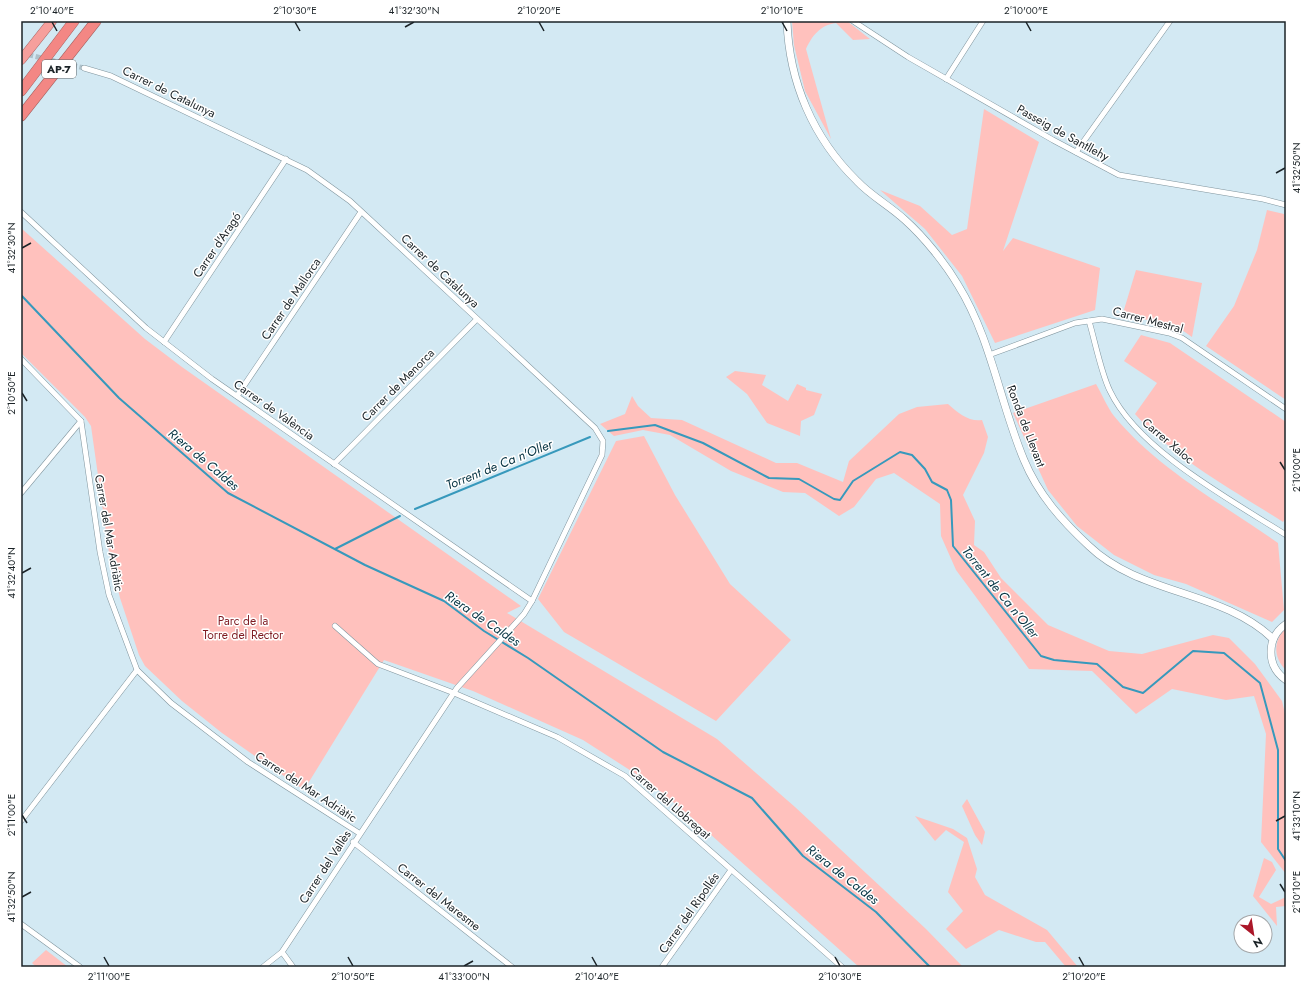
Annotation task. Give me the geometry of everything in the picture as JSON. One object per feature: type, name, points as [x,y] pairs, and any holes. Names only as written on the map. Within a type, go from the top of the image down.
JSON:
[{"type":"highway","points":[[21,60],[52,21]]},
{"type":"highway","name":"AP-7","points":[[21,91],[74,21]]},
{"type":"highway","name":"AP-7","points":[[21,116],[96,21]]},
{"type":"main road","name":"Ronda de Llevant","points":[[787,21],[793,72],[803,103],[817,130],[857,181],[906,221],[946,266],[959,286],[982,334],[1025,461],[1045,498],[1065,523],[1091,548],[1124,571],[1237,614],[1260,627],[1273,639]]},
{"type":"main road","points":[[1286,624],[1279,629],[1273,639],[1270,649],[1273,666],[1279,676],[1286,680]]},
{"type":"street","name":"Passeig de Santllehy","points":[[853,21],[946,79],[1119,175],[1263,199],[1286,205]]},
{"type":"street","points":[[946,79],[983,21]]},
{"type":"street","points":[[1076,152],[1170,21]]},
{"type":"street","name":"Carrer de Catalunya","points":[[84,68],[111,76],[307,170],[350,201],[595,428],[603,441],[602,455],[532,601],[524,614],[479,662]]},
{"type":"street","name":"Carrer d'Aragó","points":[[164,342],[286,159]]},
{"type":"street","name":"Carrer de València","points":[[21,212],[146,328],[164,342],[237,396],[532,601]]},
{"type":"street","name":"Carrer de Mallorca","points":[[237,396],[361,212]]},
{"type":"street","name":"Carrer Mestral","points":[[989,355],[1075,323],[1102,318],[1182,338],[1286,409]]},
{"type":"street","name":"Carrer de Menorca","points":[[334,464],[477,319]]},
{"type":"street","name":"Carrer Xaloc","points":[[1089,321],[1110,390],[1129,421],[1175,463],[1286,535]]},
{"type":"street","points":[[21,359],[81,421],[21,493]]},
{"type":"street","name":"Carrer del Mar Adriàtic","points":[[81,421],[100,552],[109,594],[138,670],[171,703],[248,762],[359,833]]},
{"type":"street","name":"Carrer del Llobregat","points":[[335,626],[378,664],[454,693],[557,737],[624,776],[842,967]]},
{"type":"street","name":"Carrer del Vallès","points":[[263,967],[282,952],[353,842],[454,693],[479,662]]},
{"type":"street","points":[[21,821],[138,670]]},
{"type":"street","name":"Carrer del Maresme","points":[[353,842],[512,967]]},
{"type":"street","name":"Carrer del Ripollés","points":[[662,967],[731,870]]},
{"type":"street","points":[[21,924],[80,967]]},
{"type":"street","points":[[282,952],[293,967]]},
{"type":"green space","points":[[792,21],[847,21],[870,39],[853,40],[836,23],[825,26],[817,32],[806,49],[831,139],[805,91],[794,45]]},
{"type":"green space","points":[[984,109],[1039,142],[1003,251],[1013,238],[1100,268],[1095,310],[995,343],[962,276],[925,229],[880,190],[920,206],[952,235],[967,229]]},
{"type":"green space","points":[[1267,210],[1284,214],[1286,224],[1286,400],[1206,346],[1234,306],[1257,250]]},
{"type":"green space","name":"Parc de la Torre del Rector","points":[[21,228],[145,339],[182,367],[521,606],[507,613],[717,739],[795,807],[926,929],[963,967],[859,967],[691,817],[650,783],[583,740],[473,691],[384,660],[304,790],[222,733],[182,701],[145,666],[139,655],[120,598],[109,553],[91,426],[85,417],[21,353]]},
{"type":"green space","points":[[1136,270],[1202,283],[1192,337],[1182,330],[1123,313]]},
{"type":"green space","points":[[1141,335],[1170,343],[1286,422],[1286,518],[1283,522],[1186,460],[1168,446],[1135,414],[1157,383],[1124,361]]},
{"type":"green space","points":[[735,371],[766,375],[762,385],[788,401],[797,384],[806,388],[806,390],[822,394],[814,415],[801,421],[800,436],[767,423],[747,394],[726,377]]},
{"type":"green space","points":[[1096,384],[1114,416],[1151,453],[1192,485],[1278,543],[1284,610],[1272,622],[1186,584],[1154,575],[1114,555],[1077,526],[1048,490],[1013,413]]},
{"type":"green space","points":[[632,396],[638,406],[651,418],[682,420],[776,463],[797,463],[843,482],[849,461],[899,414],[917,407],[948,404],[960,414],[968,418],[973,420],[982,420],[988,437],[984,453],[963,495],[975,521],[974,545],[984,552],[1001,578],[1048,625],[1109,651],[1142,654],[1213,635],[1229,638],[1255,664],[1282,701],[1286,718],[1286,874],[1261,842],[1266,734],[1254,696],[1226,700],[1172,689],[1136,714],[1092,671],[1029,669],[956,570],[941,536],[940,504],[894,473],[876,479],[854,507],[839,516],[805,493],[783,492],[731,471],[670,435],[643,430],[614,436],[600,424],[625,414]]},
{"type":"green space","points":[[644,436],[675,495],[730,584],[791,640],[716,721],[564,632],[538,599],[616,441]]},
{"type":"green space","points":[[1286,628],[1286,670],[1279,660],[1276,649],[1279,638]]},
{"type":"green space","points":[[967,799],[985,832],[982,845],[975,835],[962,806]]},
{"type":"green space","points":[[915,816],[953,829],[967,838],[977,869],[975,877],[985,895],[1047,930],[1078,967],[1066,967],[1045,942],[1036,942],[999,930],[966,949],[946,929],[963,911],[948,892],[964,842],[946,830],[935,841]]},
{"type":"green space","points":[[1264,858],[1272,862],[1276,870],[1259,897],[1271,904],[1286,897],[1286,906],[1276,907],[1277,926],[1273,921],[1273,914],[1267,914],[1253,896]]},
{"type":"green space","points":[[46,950],[68,967],[36,967],[32,963]]},
{"type":"waterway","name":"Riera de Caldes","points":[[21,295],[119,398],[228,493],[365,565],[444,601],[484,631],[528,658],[663,752],[752,798],[803,856],[876,912],[930,967]]},
{"type":"waterway","name":"Torrent de Ca n'Oller","points":[[608,431],[655,425],[703,443],[769,478],[799,479],[834,499],[840,500],[853,481],[900,452],[912,455],[925,469],[932,482],[947,490],[951,500],[953,546],[1041,656],[1054,660],[1097,664],[1123,687],[1143,693],[1193,651],[1224,653],[1260,683],[1278,750],[1278,849],[1286,861]]},
{"type":"waterway","name":"Torrent de Ca n'Oller","points":[[415,509],[590,437]]},
{"type":"waterway","name":"Torrent de Ca n'Oller","points":[[335,549],[400,516]]},
{"type":"tunnel","points":[[21,53],[84,68]]}]
